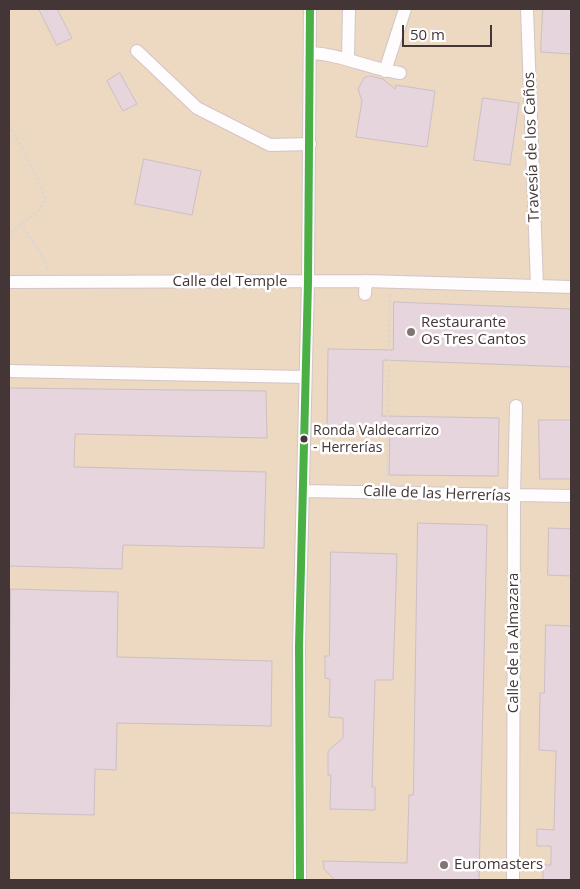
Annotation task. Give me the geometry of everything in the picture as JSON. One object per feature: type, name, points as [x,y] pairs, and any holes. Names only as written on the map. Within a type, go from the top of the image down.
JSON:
[{"type":"street","points":[[300,880],[299,646],[308,282],[310,9]]},
{"type":"street","points":[[348,59],[349,9]]},
{"type":"street","points":[[385,71],[406,9]]},
{"type":"street","name":"Travesía de los Caños","points":[[527,9],[537,286]]},
{"type":"street","points":[[137,52],[197,108],[270,145],[310,144]]},
{"type":"street","points":[[310,52],[329,53],[385,71],[400,73]]},
{"type":"street","points":[[365,294],[366,281]]},
{"type":"street","name":"Calle del Temple","points":[[9,282],[390,281],[571,287]]},
{"type":"street","points":[[9,371],[305,377]]},
{"type":"street","name":"Calle de la Almazara","points":[[513,880],[516,406]]},
{"type":"street","name":"Calle de las Herrerías","points":[[303,491],[571,496]]},
{"type":"path","points":[[9,125],[29,161],[46,199],[38,211],[9,234]]},
{"type":"path","points":[[21,224],[45,260],[52,282]]},
{"type":"path","points":[[386,492],[390,281]]},
{"type":"shaded area","points":[[9,9],[571,9],[571,880],[9,880]]},
{"type":"building","points":[[39,9],[57,9],[72,38],[57,45]]},
{"type":"building","points":[[543,9],[571,9],[571,54],[541,52]]},
{"type":"building","points":[[120,73],[137,104],[123,111],[107,81]]},
{"type":"building","points":[[370,76],[383,79],[395,89],[396,85],[435,91],[427,147],[356,137],[362,101],[358,89],[364,78]]},
{"type":"building","points":[[483,98],[519,103],[510,165],[474,160]]},
{"type":"building","points":[[144,159],[201,171],[192,215],[135,204]]},
{"type":"building","points":[[394,302],[571,309],[571,367],[383,360],[382,416],[499,418],[498,476],[389,475],[390,432],[327,431],[328,349],[393,350]]},
{"type":"building","points":[[9,388],[266,391],[267,438],[75,434],[74,467],[266,472],[264,548],[123,545],[122,569],[9,566]]},
{"type":"building","points":[[539,420],[571,420],[571,479],[540,479]]},
{"type":"building","points":[[418,523],[487,525],[479,880],[335,880],[324,869],[323,861],[407,863],[409,795],[413,795]]},
{"type":"building","points":[[549,528],[571,529],[571,576],[548,575]]},
{"type":"building","points":[[331,552],[397,554],[393,680],[375,680],[372,787],[375,787],[375,810],[330,809],[331,775],[328,775],[328,751],[343,738],[343,718],[329,717],[330,679],[325,678],[325,656],[329,656]]},
{"type":"building","points":[[11,589],[118,592],[117,657],[272,661],[271,726],[117,723],[116,770],[95,769],[94,815],[9,813]]},
{"type":"building","points":[[546,625],[571,626],[571,880],[543,880],[543,865],[551,865],[551,846],[537,846],[537,829],[554,830],[556,751],[539,750],[540,693],[544,693]]},
{"type":"transit line","points":[[300,880],[299,646],[308,282],[310,9]]},
{"type":"place","name":"Restaurante Os Tres Cantos","points":[[411,332]]},
{"type":"place","name":"Ronda Valdecarrizo - Herrerías","points":[[304,439]]},
{"type":"place","name":"Euromasters","points":[[444,865]]}]
